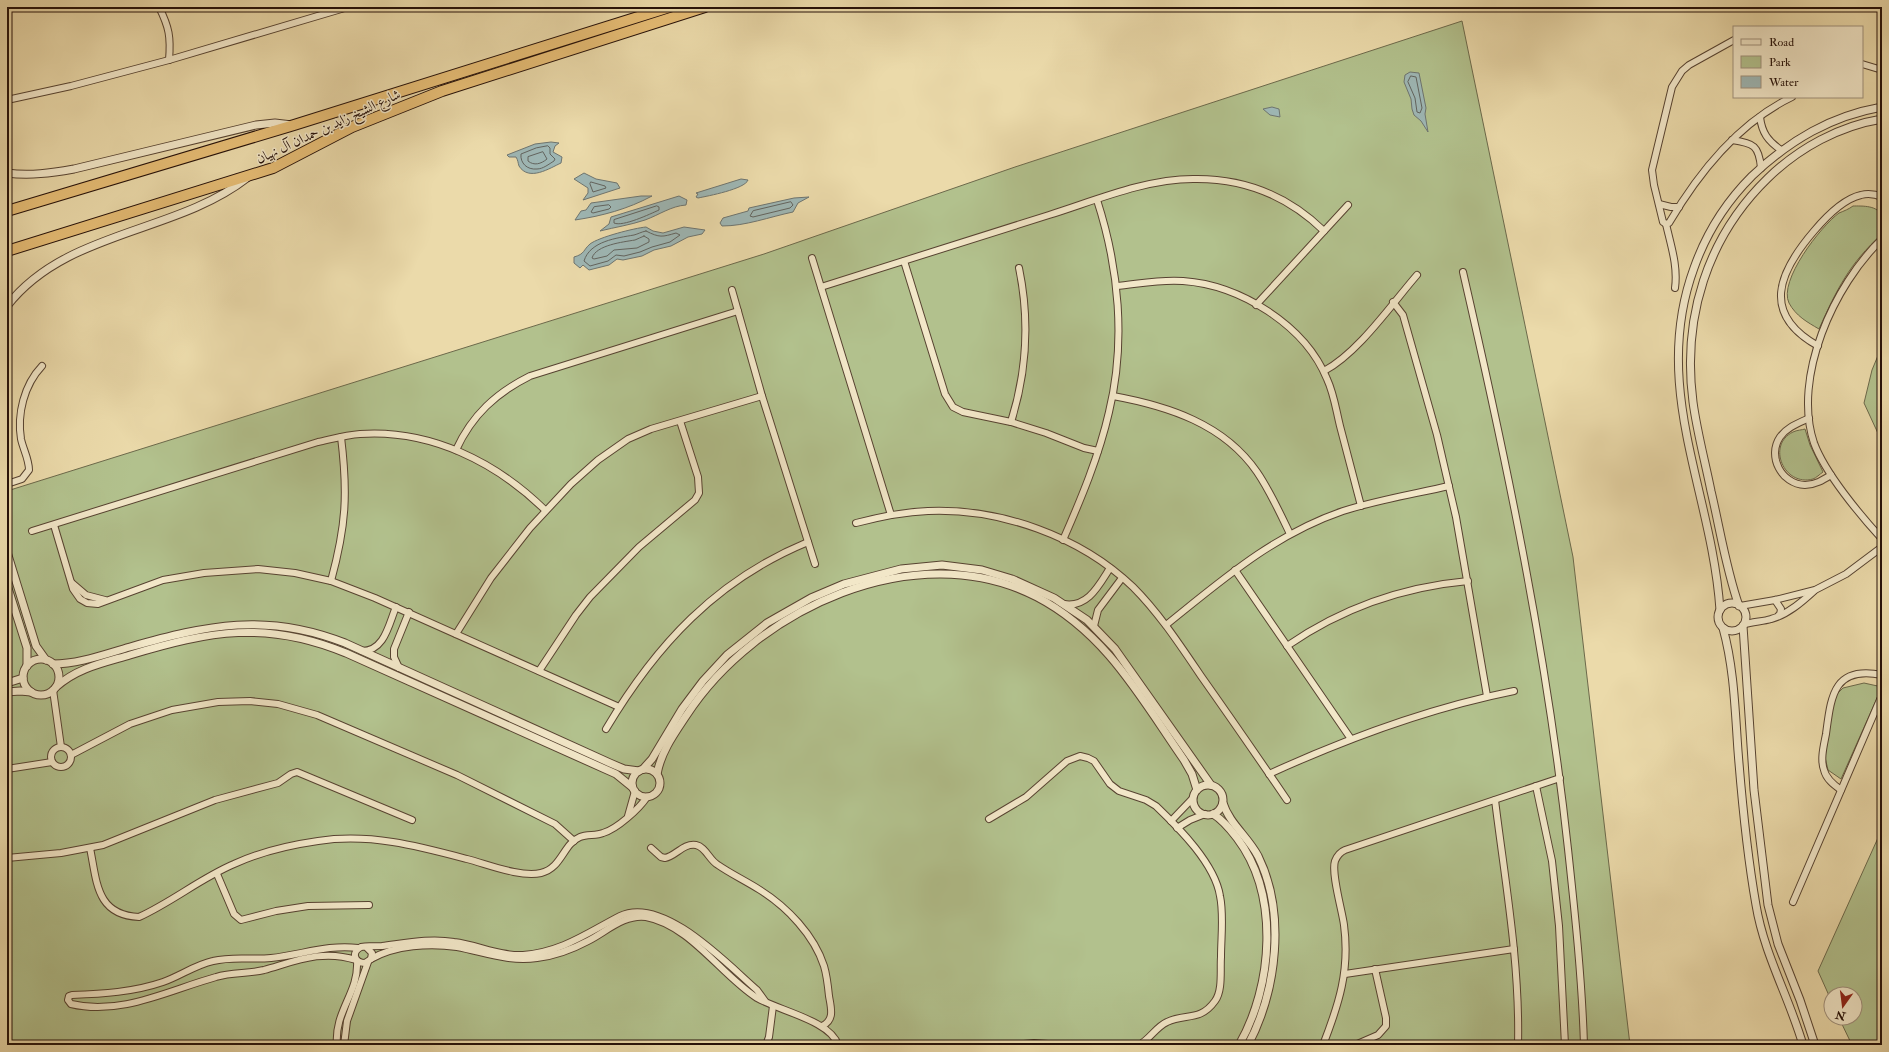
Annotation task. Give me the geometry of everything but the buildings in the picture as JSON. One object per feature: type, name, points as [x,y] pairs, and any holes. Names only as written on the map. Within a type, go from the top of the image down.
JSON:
[{"type":"highway","name":"شارع الشيخ زايد بن حمدان آل نهيان","points":[[7,211],[294,125],[670,7]]},
{"type":"highway","name":"شارع الشيخ زايد بن حمدان آل نهيان","points":[[7,250],[273,168],[352,127],[442,91],[705,7]]},
{"type":"street","points":[[159,7],[167,23],[170,34],[169,60]]},
{"type":"street","points":[[7,100],[71,86],[169,60],[348,7]]},
{"type":"street","points":[[1675,288],[1677,275],[1675,262],[1666,224],[1663,222],[1652,170],[1672,87],[1680,75],[1690,65],[1733,41]]},
{"type":"street","points":[[1864,66],[1882,70]]},
{"type":"street","points":[[1666,224],[1669,223],[1703,171],[1732,140],[1760,117],[1790,98]]},
{"type":"street","points":[[1803,1045],[1796,1022],[1772,966],[1756,906],[1741,790],[1732,671],[1723,628],[1718,617],[1720,610],[1715,562],[1683,420],[1678,371],[1678,338],[1687,290],[1697,258],[1705,241],[1729,202],[1761,168],[1781,150],[1802,136],[1828,122],[1855,113],[1882,107]]},
{"type":"street","points":[[1760,117],[1762,128],[1767,139],[1781,150]]},
{"type":"street","points":[[1816,1045],[1778,944],[1768,905],[1754,790],[1743,626],[1745,621],[1745,613],[1740,606],[1727,562],[1693,401],[1690,340],[1701,284],[1708,266],[1725,232],[1746,201],[1773,174],[1800,152],[1830,135],[1882,119]]},
{"type":"street","points":[[7,173],[23,175],[48,174],[256,125],[275,123],[294,125]]},
{"type":"street","points":[[1732,140],[1745,142],[1755,148],[1759,152],[1761,168]]},
{"type":"street","points":[[7,306],[36,277],[59,262],[101,243],[214,200],[236,187],[250,176]]},
{"type":"street","points":[[821,287],[1097,200],[1166,181],[1194,179],[1220,180],[1258,188],[1282,198],[1304,213],[1324,231]]},
{"type":"street","points":[[1818,346],[1797,333],[1791,326],[1783,310],[1781,293],[1782,284],[1788,268],[1810,236],[1835,210],[1862,194],[1882,197]]},
{"type":"street","points":[[1063,540],[1098,451],[1113,396],[1119,340],[1116,286],[1109,242],[1097,200]]},
{"type":"street","points":[[1659,204],[1679,207]]},
{"type":"street","points":[[1256,305],[1348,205]]},
{"type":"street","points":[[1882,239],[1866,257],[1845,287],[1833,310],[1818,346],[1810,376],[1809,418],[1818,452],[1831,475],[1882,539]]},
{"type":"street","points":[[812,258],[891,515]]},
{"type":"street","points":[[904,261],[947,399],[958,410],[1012,422],[1084,448],[1098,451]]},
{"type":"street","points":[[1012,422],[1021,389],[1026,337],[1025,302],[1019,268]]},
{"type":"street","points":[[1463,272],[1492,398],[1518,524],[1560,778],[1574,906],[1584,1045]]},
{"type":"street","points":[[1324,371],[1346,356],[1417,275]]},
{"type":"street","points":[[1116,286],[1158,281],[1193,282],[1219,288],[1256,305],[1279,320],[1299,338],[1324,371],[1331,389],[1361,506]]},
{"type":"street","points":[[732,290],[762,396],[815,564]]},
{"type":"street","points":[[1393,302],[1403,315],[1449,486],[1468,581],[1487,696]]},
{"type":"street","points":[[456,450],[467,428],[488,403],[505,390],[530,376],[738,312]]},
{"type":"street","points":[[7,484],[22,479],[29,470],[22,440],[21,413],[25,395],[31,380],[42,366]]},
{"type":"street","points":[[456,634],[491,578],[545,510],[576,479],[618,445],[651,429],[762,396]]},
{"type":"street","points":[[1113,396],[1141,401],[1169,409],[1196,421],[1222,436],[1241,452],[1256,471],[1273,499],[1290,534]]},
{"type":"street","points":[[1809,418],[1792,426],[1780,437],[1775,452],[1778,468],[1789,480],[1805,485],[1821,481],[1831,475]]},
{"type":"street","points":[[539,671],[576,614],[590,597],[639,547],[695,500],[700,485],[680,421]]},
{"type":"street","points":[[32,531],[318,442],[359,434],[408,436],[456,450],[498,471],[517,484],[545,510]]},
{"type":"street","points":[[330,581],[339,552],[346,500],[345,475],[340,437]]},
{"type":"street","points":[[1166,625],[1262,550],[1290,534],[1326,518],[1361,506],[1449,486]]},
{"type":"street","points":[[856,523],[891,515],[927,511],[970,513],[1013,521],[1063,540],[1087,553],[1122,578],[1141,596],[1166,625],[1288,800]]},
{"type":"street","points":[[54,525],[72,583],[86,595],[105,600],[163,580],[229,570],[258,568],[276,570],[330,581],[410,612],[619,707]]},
{"type":"street","points":[[606,729],[619,707],[668,640],[716,595],[748,572],[808,542]]},
{"type":"street","points":[[1720,610],[1723,606],[1731,603],[1740,606],[1775,600],[1815,590],[1846,574],[1882,547]]},
{"type":"street","points":[[7,552],[36,646],[46,660],[53,664],[59,675],[54,689],[61,747]]},
{"type":"street","points":[[628,816],[634,776],[652,759],[692,694],[727,655],[781,614],[832,588],[863,578],[901,569],[928,565],[955,566],[982,570],[1012,579],[1040,591],[1064,604],[1094,626],[1115,649],[1211,785],[1221,791],[1223,803],[1227,813],[1249,842],[1260,861],[1268,882],[1272,905],[1274,942],[1271,974],[1261,1015],[1248,1045]]},
{"type":"street","points":[[1064,604],[1073,605],[1082,602],[1089,597],[1110,568]]},
{"type":"street","points":[[1235,570],[1351,739]]},
{"type":"street","points":[[656,774],[666,748],[707,687],[731,661],[768,632],[810,607],[847,592],[887,580],[937,574],[981,578],[1022,590],[1055,607],[1086,630],[1116,664],[1184,760],[1192,774],[1197,790]]},
{"type":"street","points":[[1094,626],[1098,610],[1122,578]]},
{"type":"street","points":[[1287,646],[1332,618],[1370,602],[1416,588],[1468,581]]},
{"type":"street","points":[[7,584],[27,648],[27,666],[23,678],[25,686],[31,692]]},
{"type":"street","points":[[1096,588],[1107,596]]},
{"type":"street","points":[[1723,628],[1733,631],[1755,621],[1770,620],[1799,604],[1815,590]]},
{"type":"street","points":[[1775,600],[1781,608],[1780,615]]},
{"type":"street","points":[[361,651],[370,650],[382,642],[396,606]]},
{"type":"street","points":[[399,668],[394,658],[394,649],[410,612]]},
{"type":"street","points":[[53,664],[74,663],[192,631],[245,624],[272,625],[298,629],[334,639],[624,769],[650,770],[656,774],[660,781],[659,788],[654,794],[647,797],[640,806],[609,831],[584,836],[574,841],[555,866],[536,874],[521,873],[404,843],[358,837],[318,841],[286,847],[233,864],[139,917],[123,915],[110,908],[101,896],[90,848]]},
{"type":"street","points":[[7,692],[20,691],[42,695],[54,689],[70,676],[88,668],[183,640],[217,634],[242,632],[267,632],[293,636],[320,643],[353,656],[616,774],[640,796],[647,797]]},
{"type":"street","points":[[27,666],[34,661],[46,660]]},
{"type":"street","points":[[1841,790],[1828,779],[1823,765],[1832,694],[1839,684],[1849,677],[1866,673],[1882,676]]},
{"type":"street","points":[[7,683],[23,678]]},
{"type":"street","points":[[1269,774],[1351,739],[1434,710],[1487,696],[1514,691]]},
{"type":"street","points":[[1793,902],[1882,695]]},
{"type":"street","points":[[71,755],[130,724],[172,710],[218,702],[250,701],[278,704],[317,715],[457,775],[554,824],[574,841]]},
{"type":"street","points":[[61,747],[69,750],[71,755],[71,762],[66,767],[56,767],[52,762],[52,752],[56,748],[61,747]]},
{"type":"street","points":[[989,819],[1039,786],[1067,761],[1080,756],[1094,761],[1110,784],[1119,791],[1152,803],[1171,821],[1207,863],[1215,877],[1221,903],[1220,982],[1218,996],[1212,1006],[1203,1012],[1192,1017],[1166,1022],[1139,1045]]},
{"type":"street","points":[[7,769],[52,762]]},
{"type":"street","points":[[7,858],[61,854],[90,848],[128,836],[215,800],[278,783],[291,774],[297,772],[412,820]]},
{"type":"street","points":[[1323,1045],[1337,1011],[1345,974],[1345,936],[1334,867],[1338,855],[1345,850],[1560,778]]},
{"type":"street","points":[[1171,821],[1194,798],[1197,790],[1203,786],[1211,785]]},
{"type":"street","points":[[1536,786],[1552,861],[1559,926],[1565,1045]]},
{"type":"street","points":[[1194,798],[1196,808],[1205,814]]},
{"type":"street","points":[[1495,800],[1514,949],[1518,995],[1518,1045]]},
{"type":"street","points":[[1177,828],[1190,820],[1205,814],[1213,814],[1220,810],[1223,803]]},
{"type":"street","points":[[1213,814],[1227,826],[1248,855],[1260,887],[1265,915],[1266,956],[1261,984],[1253,1013],[1239,1045]]},
{"type":"street","points":[[651,848],[661,857],[665,858],[688,846],[699,846],[717,865],[761,890],[778,903],[793,918],[809,937],[818,953],[826,974],[831,1016],[826,1024],[822,1026]]},
{"type":"street","points":[[217,874],[234,914],[241,920],[276,911],[308,906],[369,905]]},
{"type":"street","points":[[766,1002],[757,990],[692,934],[662,918],[644,912],[626,914],[572,942],[530,954],[504,954],[444,940],[366,946],[358,948],[343,946],[321,948],[268,958],[224,958],[204,963],[172,978],[149,986],[120,992],[72,995],[69,996],[68,1000],[71,1004],[86,1007],[119,1005],[157,997],[215,977],[250,973],[316,955],[334,954],[356,960],[362,964],[394,950],[439,945],[461,948],[510,959],[538,958],[579,946],[625,920],[644,917],[661,923],[692,942],[753,995],[773,1006],[822,1026],[833,1034],[838,1045]]},
{"type":"street","points":[[344,1045],[347,1021],[372,953],[366,946]]},
{"type":"street","points":[[337,1045],[338,1022],[354,985],[356,960],[354,954],[358,948]]},
{"type":"street","points":[[1345,974],[1514,949]]},
{"type":"street","points":[[1355,1045],[1378,1035],[1386,1026],[1386,1018],[1375,969]]},
{"type":"street","points":[[766,1045],[769,1037],[773,1006]]},
{"type":"street","points":[[1015,1045],[1034,1043],[1062,1045]]},
{"type":"green space","points":[[1462,21],[1573,557],[1630,1045],[7,1045],[7,491],[764,254],[1015,167]]},
{"type":"green space","points":[[1853,206],[1870,207],[1877,210],[1882,217],[1882,234],[1852,267],[1838,289],[1819,329],[1802,318],[1792,308],[1789,303],[1787,293],[1790,281],[1795,268],[1803,255],[1822,229],[1839,213]]},
{"type":"green space","points":[[1882,346],[1882,442],[1864,403],[1872,370]]},
{"type":"green space","points":[[1805,429],[1810,445],[1823,472],[1813,479],[1803,480],[1794,477],[1787,471],[1782,463],[1780,455],[1781,446],[1785,438],[1793,432]]},
{"type":"green space","points":[[1864,683],[1882,687],[1841,779],[1828,770],[1825,757],[1834,697],[1843,688]]},
{"type":"green space","points":[[1882,829],[1882,1045],[1852,1045],[1843,1026],[1863,1026],[1863,986],[1825,986],[1818,971]]},
{"type":"water","points":[[1410,72],[1419,73],[1426,108],[1425,114],[1428,132],[1421,121],[1414,115],[1412,109],[1411,99],[1404,82],[1405,75]]},
{"type":"water","points":[[1272,107],[1279,109],[1280,117],[1270,115],[1263,109]]},
{"type":"water","points":[[551,142],[559,143],[555,146],[553,152],[562,157],[561,163],[540,172],[528,173],[523,171],[519,166],[516,157],[509,157],[507,155],[535,144]]},
{"type":"water","points":[[584,173],[596,179],[617,183],[620,188],[583,200],[588,193],[588,188],[574,179]]},
{"type":"water","points":[[741,179],[748,180],[733,189],[717,194],[698,198],[696,197],[698,194],[696,193]]},
{"type":"water","points":[[641,196],[652,196],[634,205],[615,211],[575,220],[581,211],[586,210],[591,203]]},
{"type":"water","points":[[679,196],[687,200],[686,205],[670,209],[639,222],[600,231],[609,224],[611,217]]},
{"type":"water","points":[[809,197],[798,203],[793,212],[740,225],[722,226],[720,223],[723,218],[748,211],[749,208],[794,198]]},
{"type":"water","points":[[646,227],[653,231],[663,233],[684,227],[705,230],[702,234],[688,237],[671,246],[654,250],[642,256],[623,260],[617,259],[609,265],[589,270],[583,265],[580,268],[574,263],[574,257],[582,253],[595,241],[617,233]]}]
